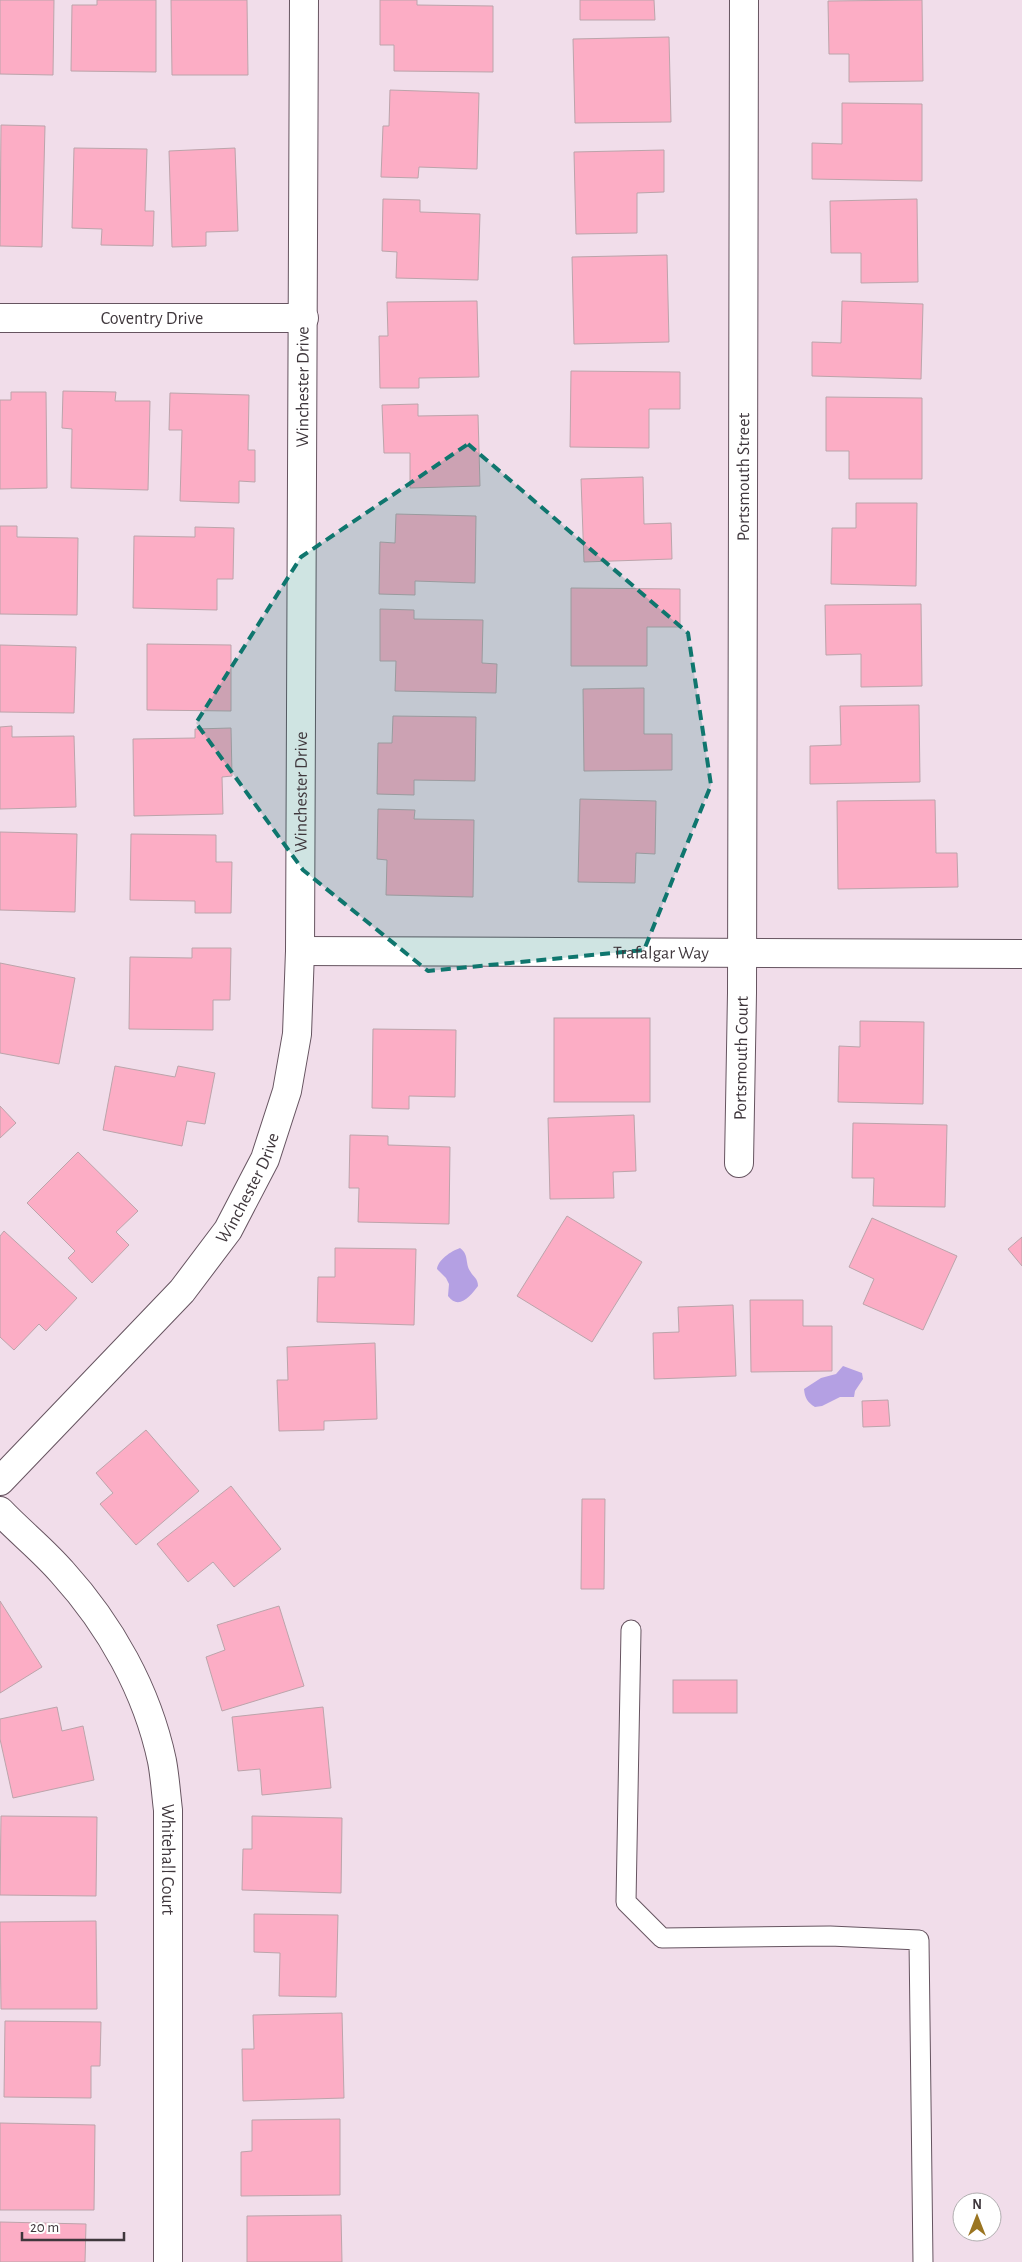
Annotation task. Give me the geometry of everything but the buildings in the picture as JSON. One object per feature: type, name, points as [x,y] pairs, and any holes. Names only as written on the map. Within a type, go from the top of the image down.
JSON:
[{"type":"street","name":"Winchester Drive","points":[[0,1481],[182,1291],[228,1230],[265,1158],[287,1091],[297,1034],[300,951],[304,0]]},
{"type":"street","name":"Portsmouth Street","points":[[742,953],[744,0]]},
{"type":"street","name":"Coventry Drive","points":[[0,318],[304,318]]},
{"type":"street","name":"Trafalgar Way","points":[[300,951],[1022,954]]},
{"type":"street","name":"Portsmouth Court","points":[[739,1162],[742,953]]},
{"type":"street","name":"Whitehall Court","points":[[0,1511],[62,1571],[100,1617],[126,1660],[152,1724],[162,1762],[168,1810],[168,2262]]},
{"type":"lane","points":[[631,1630],[626,1902],[662,1938],[830,1936],[919,1940],[923,2262]]},
{"type":"highlighted area","points":[[468,444],[688,633],[711,785],[644,950],[428,971],[303,870],[196,723],[301,557]]},
{"type":"shaded area","points":[[460,1248],[465,1253],[469,1268],[478,1286],[464,1300],[456,1302],[448,1296],[449,1284],[437,1269],[440,1262],[446,1256]]},
{"type":"shaded area","points":[[843,1366],[862,1373],[863,1379],[855,1391],[854,1397],[840,1397],[822,1406],[815,1407],[808,1401],[804,1389],[821,1378],[836,1374]]}]
